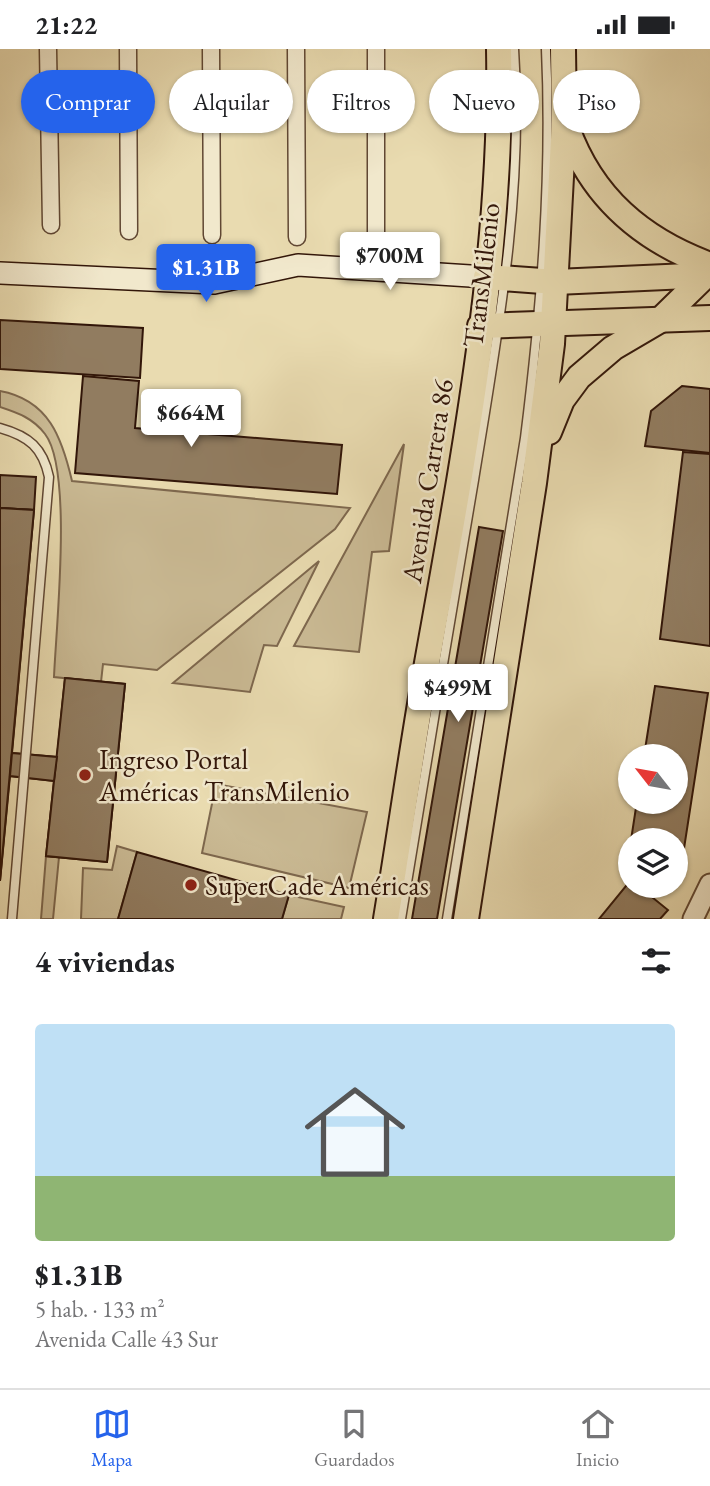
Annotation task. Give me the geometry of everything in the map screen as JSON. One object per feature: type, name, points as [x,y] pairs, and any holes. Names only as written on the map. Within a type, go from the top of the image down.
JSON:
[{"type":"main road","name":"Avenida Carrera 86","points":[[386,919],[426,666],[489,326],[495,278],[499,49]]},
{"type":"main road","points":[[564,49],[564,70]]},
{"type":"main road","points":[[466,919],[534,483],[548,281],[563,133]]},
{"type":"main road","points":[[569,133],[591,178],[617,209],[654,240],[709,272]]},
{"type":"main road","points":[[0,260],[109,280]]},
{"type":"main road","points":[[0,273],[214,283],[298,265],[548,281],[709,272]]},
{"type":"main road","points":[[534,483],[562,400],[579,377],[613,348],[659,321],[709,272]]},
{"type":"main road","points":[[489,326],[710,318]]},
{"type":"street","points":[[48,49],[51,225]]},
{"type":"street","points":[[128,49],[129,231]]},
{"type":"street","points":[[211,49],[212,235]]},
{"type":"street","points":[[296,49],[297,237]]},
{"type":"street","points":[[376,49],[376,235]]},
{"type":"street","points":[[693,919],[710,884]]},
{"type":"lane","name":"TransMilenio","points":[[495,278],[514,195],[517,142],[514,49]]},
{"type":"lane","name":"TransMilenio","points":[[546,49],[548,281]]},
{"type":"lane","points":[[447,919],[545,324]]},
{"type":"lane","name":"TransMilenio","points":[[401,919],[489,326]]},
{"type":"lane","points":[[0,428],[15,432],[33,444],[45,459],[49,477],[12,919]]},
{"type":"shaded area","points":[[0,391],[31,403],[51,423],[58,436],[72,481],[350,508],[335,529],[157,670],[103,664],[101,682],[54,677],[61,514],[54,453],[45,434],[35,424],[0,407]]},
{"type":"shaded area","points":[[404,444],[389,551],[372,552],[359,652],[294,646]]},
{"type":"shaded area","points":[[319,561],[277,646],[264,645],[250,692],[173,683]]},
{"type":"shaded area","points":[[216,784],[367,812],[349,888],[202,853]]},
{"type":"shaded area","points":[[117,846],[137,852],[118,919],[81,919],[83,868],[112,870]]},
{"type":"shaded area","points":[[46,856],[59,857],[53,919],[41,919]]},
{"type":"shaded area","points":[[289,895],[344,907],[341,919],[282,919]]},
{"type":"building","points":[[0,320],[143,328],[140,378],[0,369]]},
{"type":"building","points":[[83,376],[139,381],[135,428],[342,445],[337,494],[75,473]]},
{"type":"building","points":[[682,386],[710,389],[710,453],[645,446],[651,411]]},
{"type":"building","points":[[683,452],[710,454],[710,646],[660,639]]},
{"type":"building","points":[[0,475],[36,477],[34,510],[0,508]]},
{"type":"building","points":[[0,508],[34,510],[12,753],[57,757],[65,678],[125,684],[107,862],[46,856],[54,781],[10,776],[0,881]]},
{"type":"building","points":[[0,508],[34,510],[0,881]]},
{"type":"building","points":[[479,527],[503,531],[437,919],[412,919]]},
{"type":"building","name":"Ingreso Portal Américas TransMilenio","points":[[65,678],[125,684],[107,862],[46,856]]},
{"type":"building","points":[[655,686],[708,693],[687,828],[633,828],[635,814],[688,814],[688,744],[646,744]]},
{"type":"building","points":[[12,753],[57,757],[54,781],[10,776]]},
{"type":"building","name":"SuperCade Américas","points":[[137,852],[289,895],[282,919],[118,919]]},
{"type":"building","points":[[618,896],[618,898],[653,898],[668,910],[660,919],[599,919]]},
{"type":"place","name":"Ingreso Portal Américas TransMilenio","points":[[85,775]]},
{"type":"place","name":"SuperCade Américas","points":[[191,885]]}]
